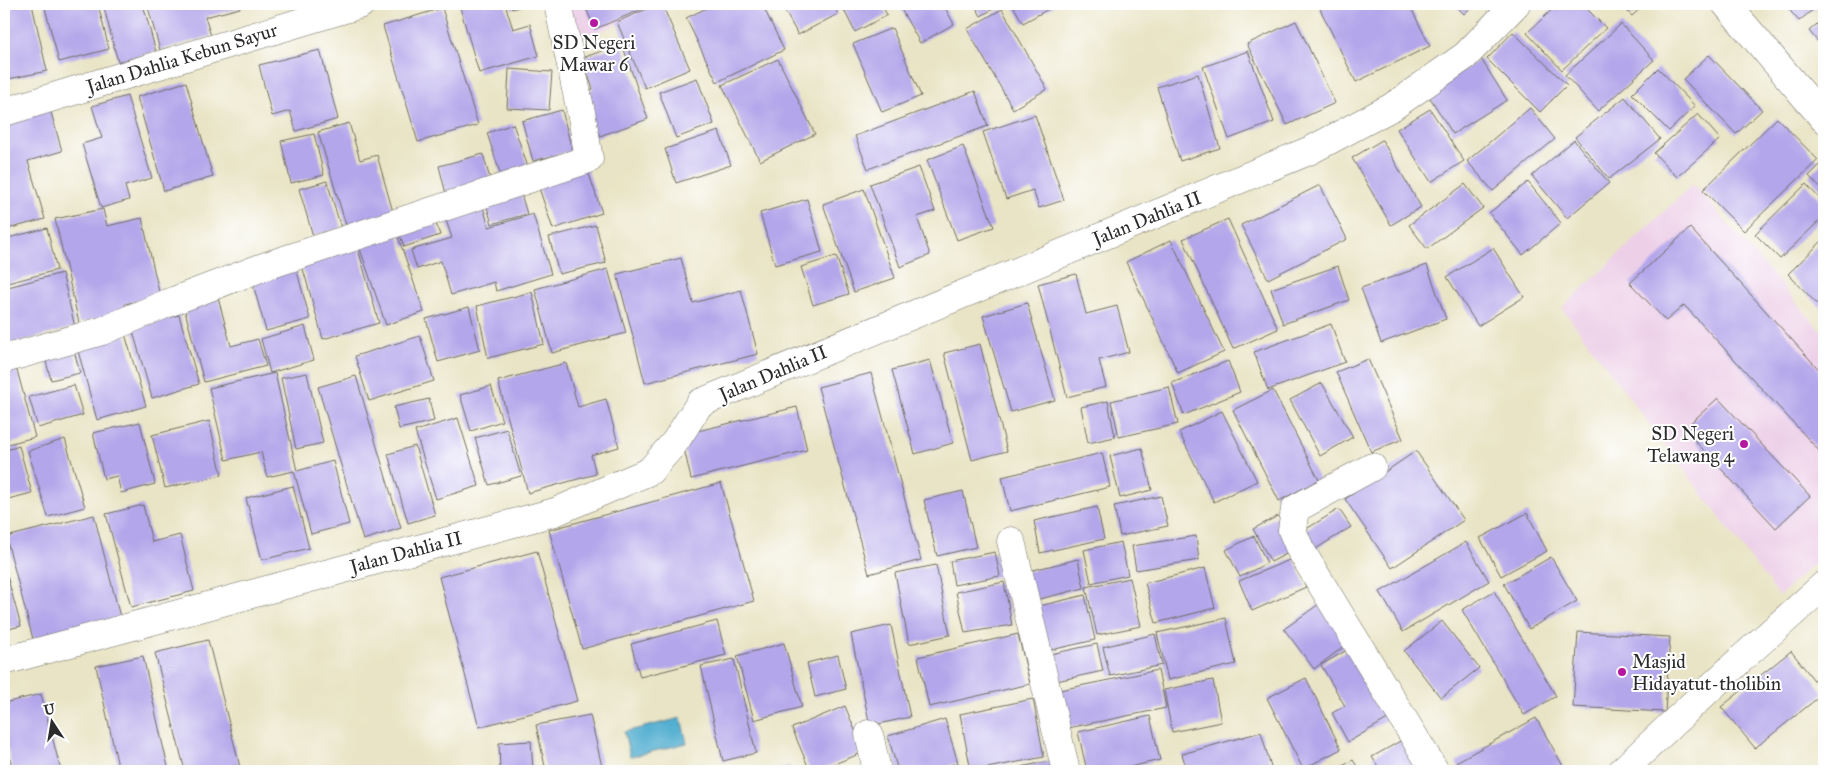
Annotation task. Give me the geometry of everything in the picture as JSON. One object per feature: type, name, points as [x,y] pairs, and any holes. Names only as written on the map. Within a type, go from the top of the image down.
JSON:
[{"type":"street","name":"Jalan Dahlia Kebun Sayur","points":[[4,112],[308,12],[361,4]]},
{"type":"street","points":[[4,359],[102,331],[168,303],[263,267],[589,159],[558,4]]},
{"type":"street","name":"Jalan Dahlia II","points":[[4,661],[555,512],[650,471],[675,442],[700,404],[1311,150],[1392,107],[1465,56],[1516,4]]},
{"type":"street","points":[[1726,4],[1824,119]]},
{"type":"street","points":[[1372,467],[1295,509],[1292,530],[1300,549],[1435,771]]},
{"type":"street","points":[[1011,541],[1066,771]]},
{"type":"street","points":[[1622,771],[1740,660],[1824,585]]},
{"type":"street","points":[[869,734],[877,771]]},
{"type":"shaded area","name":"SD Negeri Mawar 6","points":[[568,4],[663,4],[573,43]]},
{"type":"shaded area","name":"SD Negeri Telawang 4","points":[[1693,184],[1824,334],[1824,554],[1779,596],[1562,308]]},
{"type":"water","points":[[681,718],[687,743],[630,757],[624,732]]},
{"type":"building","points":[[4,4],[32,4],[47,71],[4,80]]},
{"type":"building","points":[[44,4],[98,4],[109,49],[59,62]]},
{"type":"building","points":[[103,4],[143,4],[156,52],[118,62]]},
{"type":"building","points":[[147,4],[239,4],[240,8],[205,17],[211,36],[160,50]]},
{"type":"building","points":[[459,4],[505,4],[513,29],[530,24],[539,56],[479,73]]},
{"type":"building","points":[[510,4],[529,4],[512,9]]},
{"type":"building","points":[[584,4],[654,4],[595,29]]},
{"type":"building","points":[[662,4],[690,69],[645,88],[617,22]]},
{"type":"building","points":[[715,4],[762,4],[784,50],[717,82],[686,18]]},
{"type":"building","points":[[781,4],[833,4],[838,14],[798,35]]},
{"type":"building","points":[[841,4],[881,4],[887,15],[855,32]]},
{"type":"building","points":[[898,4],[943,4],[954,24],[920,43]]},
{"type":"building","points":[[974,4],[1000,4],[1000,5],[981,16]]},
{"type":"building","points":[[1012,4],[1053,4],[1054,6],[1023,23]]},
{"type":"building","points":[[1331,4],[1409,4],[1430,46],[1356,82],[1320,9]]},
{"type":"building","points":[[1454,4],[1475,4],[1464,14]]},
{"type":"building","points":[[1558,4],[1582,4],[1606,28],[1562,70],[1527,33]]},
{"type":"building","points":[[1620,4],[1645,4],[1632,16]]},
{"type":"building","points":[[1784,4],[1820,4],[1799,21]]},
{"type":"building","points":[[442,8],[478,125],[418,142],[383,26]]},
{"type":"building","points":[[1002,9],[1047,89],[1013,109],[967,29]]},
{"type":"building","points":[[1824,18],[1824,49],[1809,31]]},
{"type":"building","points":[[1296,21],[1335,103],[1287,125],[1247,44]]},
{"type":"building","points":[[1621,24],[1654,60],[1598,111],[1565,75]]},
{"type":"building","points":[[892,28],[921,96],[882,112],[853,44]]},
{"type":"building","points":[[1513,32],[1567,85],[1540,112],[1487,59]]},
{"type":"building","points":[[622,44],[648,119],[594,138],[579,94],[593,89],[582,58]]},
{"type":"building","points":[[320,50],[338,119],[296,131],[290,111],[272,116],[259,65]]},
{"type":"building","points":[[1248,51],[1274,122],[1229,139],[1203,67]]},
{"type":"building","points":[[1709,55],[1762,110],[1736,134],[1683,79]]},
{"type":"building","points":[[778,59],[815,134],[760,161],[722,85]]},
{"type":"building","points":[[1481,59],[1507,100],[1453,134],[1427,93]]},
{"type":"building","points":[[1658,68],[1695,106],[1669,131],[1632,94]]},
{"type":"building","points":[[509,69],[552,72],[549,110],[507,108]]},
{"type":"building","points":[[1198,74],[1220,148],[1180,161],[1157,87]]},
{"type":"building","points":[[697,78],[714,124],[676,138],[659,92]]},
{"type":"building","points":[[186,82],[213,177],[164,191],[137,97]]},
{"type":"building","points":[[975,91],[988,126],[868,169],[855,136]]},
{"type":"building","points":[[127,96],[152,178],[125,186],[129,200],[101,208],[82,144],[102,138],[92,106]]},
{"type":"building","points":[[1625,97],[1660,139],[1609,179],[1575,137]]},
{"type":"building","points":[[1530,108],[1555,139],[1493,191],[1467,161]]},
{"type":"building","points":[[50,109],[62,151],[28,161],[45,219],[4,230],[4,122]]},
{"type":"building","points":[[1430,109],[1464,161],[1431,182],[1397,129]]},
{"type":"building","points":[[562,110],[572,151],[533,161],[522,121]]},
{"type":"building","points":[[1698,114],[1720,139],[1677,177],[1654,153]]},
{"type":"building","points":[[1035,115],[1064,200],[1039,208],[1033,190],[1006,199],[983,132]]},
{"type":"building","points":[[1777,118],[1818,160],[1744,231],[1703,190]]},
{"type":"building","points":[[349,123],[360,160],[377,155],[393,212],[346,225],[318,132]]},
{"type":"building","points":[[513,124],[529,170],[502,179],[487,133]]},
{"type":"building","points":[[719,131],[731,165],[676,183],[665,149]]},
{"type":"building","points":[[314,134],[324,175],[291,183],[281,141]]},
{"type":"building","points":[[1382,140],[1421,207],[1391,225],[1352,158]]},
{"type":"building","points":[[1574,140],[1609,183],[1567,218],[1532,176]]},
{"type":"building","points":[[963,146],[994,227],[957,240],[927,160]]},
{"type":"building","points":[[483,154],[492,186],[447,198],[439,166]]},
{"type":"building","points":[[1824,161],[1824,192],[1809,176]]},
{"type":"building","points":[[586,165],[602,213],[553,229],[537,182]]},
{"type":"building","points":[[919,167],[935,211],[917,217],[930,255],[900,267],[870,184]]},
{"type":"building","points":[[327,181],[341,228],[313,236],[299,189]]},
{"type":"building","points":[[1528,182],[1561,223],[1523,255],[1489,213]]},
{"type":"building","points":[[1465,184],[1483,208],[1427,249],[1409,225]]},
{"type":"building","points":[[1806,184],[1824,203],[1824,216],[1780,259],[1755,234]]},
{"type":"building","points":[[1320,185],[1347,239],[1268,279],[1241,225]]},
{"type":"building","points":[[519,187],[527,214],[492,224],[484,197]]},
{"type":"building","points":[[864,189],[895,278],[854,292],[823,204]]},
{"type":"building","points":[[807,199],[822,252],[775,265],[760,213]]},
{"type":"building","points":[[481,200],[489,227],[533,214],[551,274],[496,291],[494,282],[451,295],[441,261],[417,269],[411,250],[452,238],[443,211]]},
{"type":"building","points":[[103,209],[107,226],[142,218],[160,296],[125,304],[127,312],[79,323],[55,219]]},
{"type":"building","points":[[433,215],[440,235],[404,247],[397,226]]},
{"type":"building","points":[[1228,219],[1278,329],[1233,349],[1183,239]]},
{"type":"building","points":[[596,225],[606,263],[559,274],[549,237]]},
{"type":"building","points":[[47,228],[57,270],[4,284],[4,239]]},
{"type":"building","points":[[395,228],[424,312],[386,325],[357,240]]},
{"type":"building","points":[[1690,228],[1824,375],[1824,456],[1684,305],[1666,321],[1630,283]]},
{"type":"building","points":[[1824,239],[1824,307],[1822,309],[1788,274]]},
{"type":"building","points":[[1171,240],[1224,352],[1178,373],[1126,262]]},
{"type":"building","points":[[357,245],[379,323],[323,339],[301,262]]},
{"type":"building","points":[[1493,248],[1524,297],[1478,326],[1447,277]]},
{"type":"building","points":[[836,256],[849,294],[813,305],[801,267]]},
{"type":"building","points":[[681,258],[693,303],[741,290],[758,354],[645,383],[617,274]]},
{"type":"building","points":[[1427,265],[1446,319],[1381,343],[1361,288]]},
{"type":"building","points":[[1338,266],[1349,300],[1283,324],[1271,289]]},
{"type":"building","points":[[296,268],[310,319],[266,331],[252,281]]},
{"type":"building","points":[[608,269],[626,333],[552,353],[535,289]]},
{"type":"building","points":[[62,273],[75,327],[4,346],[4,288]]},
{"type":"building","points":[[1076,274],[1086,314],[1117,306],[1129,352],[1099,360],[1106,387],[1067,397],[1038,284]]},
{"type":"building","points":[[532,292],[544,344],[488,358],[477,306]]},
{"type":"building","points":[[217,294],[231,346],[258,339],[266,366],[204,382],[183,304]]},
{"type":"building","points":[[1027,303],[1055,400],[1011,412],[983,316]]},
{"type":"building","points":[[469,307],[480,350],[438,362],[426,319]]},
{"type":"building","points":[[179,315],[199,384],[152,398],[132,328]]},
{"type":"building","points":[[1331,324],[1345,362],[1268,390],[1254,352]]},
{"type":"building","points":[[305,326],[314,360],[270,373],[261,339]]},
{"type":"building","points":[[123,327],[146,406],[97,420],[75,340]]},
{"type":"building","points":[[420,336],[434,381],[369,401],[355,356]]},
{"type":"building","points":[[980,344],[1007,451],[972,460],[944,353]]},
{"type":"building","points":[[73,347],[80,373],[51,380],[44,354]]},
{"type":"building","points":[[14,359],[35,437],[4,445],[4,362]]},
{"type":"building","points":[[1368,359],[1403,439],[1371,452],[1336,372]]},
{"type":"building","points":[[930,360],[953,443],[915,454],[892,370]]},
{"type":"building","points":[[1228,361],[1240,392],[1184,415],[1172,383]]},
{"type":"building","points":[[566,363],[578,407],[606,399],[619,447],[591,455],[596,474],[528,493],[498,381]]},
{"type":"building","points":[[275,373],[297,471],[333,461],[349,524],[311,534],[294,471],[267,477],[261,452],[226,460],[209,388]]},
{"type":"building","points":[[307,373],[323,443],[296,449],[281,378]]},
{"type":"building","points":[[871,373],[921,560],[869,574],[818,387]]},
{"type":"building","points":[[356,376],[401,528],[363,540],[318,387]]},
{"type":"building","points":[[1322,383],[1353,437],[1320,456],[1290,400]]},
{"type":"building","points":[[74,385],[83,415],[38,428],[29,397]]},
{"type":"building","points":[[491,386],[502,421],[471,431],[460,395]]},
{"type":"building","points":[[1169,387],[1178,424],[1119,437],[1111,401]]},
{"type":"building","points":[[1273,390],[1319,480],[1279,501],[1233,410]]},
{"type":"building","points":[[1718,398],[1810,496],[1776,528],[1684,429]]},
{"type":"building","points":[[429,399],[434,421],[399,429],[394,407]]},
{"type":"building","points":[[1108,401],[1115,437],[1088,443],[1081,407]]},
{"type":"building","points":[[797,407],[807,450],[691,479],[681,435]]},
{"type":"building","points":[[1222,411],[1257,481],[1214,502],[1179,432]]},
{"type":"building","points":[[458,418],[479,486],[436,499],[415,431]]},
{"type":"building","points":[[209,421],[222,475],[165,488],[152,435]]},
{"type":"building","points":[[140,422],[155,484],[121,493],[117,476],[104,479],[93,433]]},
{"type":"building","points":[[507,429],[521,476],[489,485],[475,438]]},
{"type":"building","points":[[65,439],[85,507],[48,517],[28,451]]},
{"type":"building","points":[[19,446],[32,493],[4,500],[4,451]]},
{"type":"building","points":[[415,446],[435,515],[408,523],[388,454]]},
{"type":"building","points":[[1142,448],[1152,490],[1120,498],[1110,456]]},
{"type":"building","points":[[1416,451],[1464,520],[1392,568],[1345,499]]},
{"type":"building","points":[[1102,453],[1110,487],[1010,511],[1002,477]]},
{"type":"building","points":[[721,483],[754,601],[582,649],[549,530]]},
{"type":"building","points":[[293,486],[309,548],[262,560],[246,498]]},
{"type":"building","points":[[963,491],[976,547],[937,556],[924,500]]},
{"type":"building","points":[[1161,496],[1168,526],[1120,536],[1114,506]]},
{"type":"building","points":[[143,505],[152,542],[180,535],[194,591],[131,607],[106,514]]},
{"type":"building","points":[[1097,507],[1104,539],[1040,553],[1034,521]]},
{"type":"building","points":[[1339,509],[1351,527],[1314,550],[1303,531]]},
{"type":"building","points":[[1527,513],[1547,551],[1501,576],[1480,538]]},
{"type":"building","points":[[94,515],[120,617],[33,639],[6,537]]},
{"type":"building","points":[[1278,516],[1296,549],[1271,562],[1253,529]]},
{"type":"building","points":[[1196,536],[1199,560],[1136,570],[1132,546]]},
{"type":"building","points":[[1254,536],[1267,563],[1240,577],[1226,550]]},
{"type":"building","points":[[1121,542],[1128,575],[1091,583],[1084,550]]},
{"type":"building","points":[[1466,542],[1489,581],[1403,632],[1380,592]]},
{"type":"building","points":[[537,551],[577,701],[479,727],[439,577]]},
{"type":"building","points":[[995,552],[1000,576],[954,585],[950,561]]},
{"type":"building","points":[[1551,557],[1577,601],[1529,629],[1504,584]]},
{"type":"building","points":[[1294,558],[1306,587],[1252,611],[1239,581]]},
{"type":"building","points":[[1078,559],[1084,588],[1032,601],[1025,572]]},
{"type":"building","points":[[4,565],[21,626],[4,630]]},
{"type":"building","points":[[936,565],[950,635],[909,644],[895,573]]},
{"type":"building","points":[[1205,568],[1215,608],[1156,623],[1145,583]]},
{"type":"building","points":[[1130,578],[1141,626],[1097,635],[1086,587]]},
{"type":"building","points":[[1004,582],[1012,625],[965,633],[956,592]]},
{"type":"building","points":[[1494,591],[1556,696],[1524,715],[1462,610]]},
{"type":"building","points":[[1085,595],[1095,640],[1042,652],[1031,608]]},
{"type":"building","points":[[1326,599],[1350,642],[1314,669],[1284,629]]},
{"type":"building","points":[[1226,618],[1236,664],[1168,680],[1157,633]]},
{"type":"building","points":[[717,621],[726,655],[640,677],[631,644]]},
{"type":"building","points":[[1442,621],[1479,668],[1441,698],[1404,651]]},
{"type":"building","points":[[891,625],[910,717],[870,726],[851,634]]},
{"type":"building","name":"Masjid Hidayatut-tholibin","points":[[1578,632],[1670,637],[1665,712],[1573,707]]},
{"type":"building","points":[[1018,634],[1030,684],[929,707],[918,657]]},
{"type":"building","points":[[1155,634],[1162,665],[1110,676],[1103,647]]},
{"type":"building","points":[[208,640],[241,771],[185,771],[155,653]]},
{"type":"building","points":[[784,643],[802,707],[754,720],[737,656]]},
{"type":"building","points":[[1097,644],[1103,671],[1052,682],[1046,655]]},
{"type":"building","points":[[1354,646],[1391,717],[1348,742],[1332,713],[1345,706],[1321,665]]},
{"type":"building","points":[[1791,651],[1824,693],[1755,748],[1721,707]]},
{"type":"building","points":[[838,655],[846,689],[815,697],[807,663]]},
{"type":"building","points":[[143,656],[169,771],[119,771],[96,666]]},
{"type":"building","points":[[734,659],[756,753],[723,761],[701,666]]},
{"type":"building","points":[[1158,670],[1166,708],[1063,729],[1055,691]]},
{"type":"building","points":[[1306,678],[1341,749],[1303,769],[1267,698]]},
{"type":"building","points":[[1213,680],[1221,722],[1172,732],[1164,690]]},
{"type":"building","points":[[41,694],[61,771],[13,771],[4,735],[4,703]]},
{"type":"building","points":[[1033,699],[1044,757],[971,771],[960,714]]},
{"type":"building","points":[[845,706],[864,752],[817,771],[810,771],[792,728]]},
{"type":"building","points":[[590,715],[603,771],[546,771],[536,725]]},
{"type":"building","points":[[1150,716],[1160,760],[1112,771],[1087,771],[1078,732]]},
{"type":"building","points":[[1536,718],[1563,766],[1553,771],[1461,771],[1456,762]]},
{"type":"building","points":[[945,719],[958,763],[930,771],[898,771],[888,736]]},
{"type":"building","points":[[1261,732],[1272,771],[1187,771],[1182,754]]},
{"type":"building","points":[[1404,739],[1423,771],[1381,771],[1372,757]]},
{"type":"building","points":[[531,741],[533,771],[500,771],[499,743]]},
{"type":"building","points":[[1353,760],[1360,771],[1334,771]]},
{"type":"building","points":[[1050,761],[1053,771],[1006,771],[1006,770]]},
{"type":"building","points":[[790,766],[791,771],[770,771],[770,770]]},
{"type":"building","points":[[364,767],[365,771],[349,771],[349,770]]},
{"type":"place","name":"SD Negeri Mawar 6","points":[[594,23]]},
{"type":"place","name":"SD Negeri Telawang 4","points":[[1744,444]]},
{"type":"place","name":"Masjid Hidayatut-tholibin","points":[[1622,672]]}]
